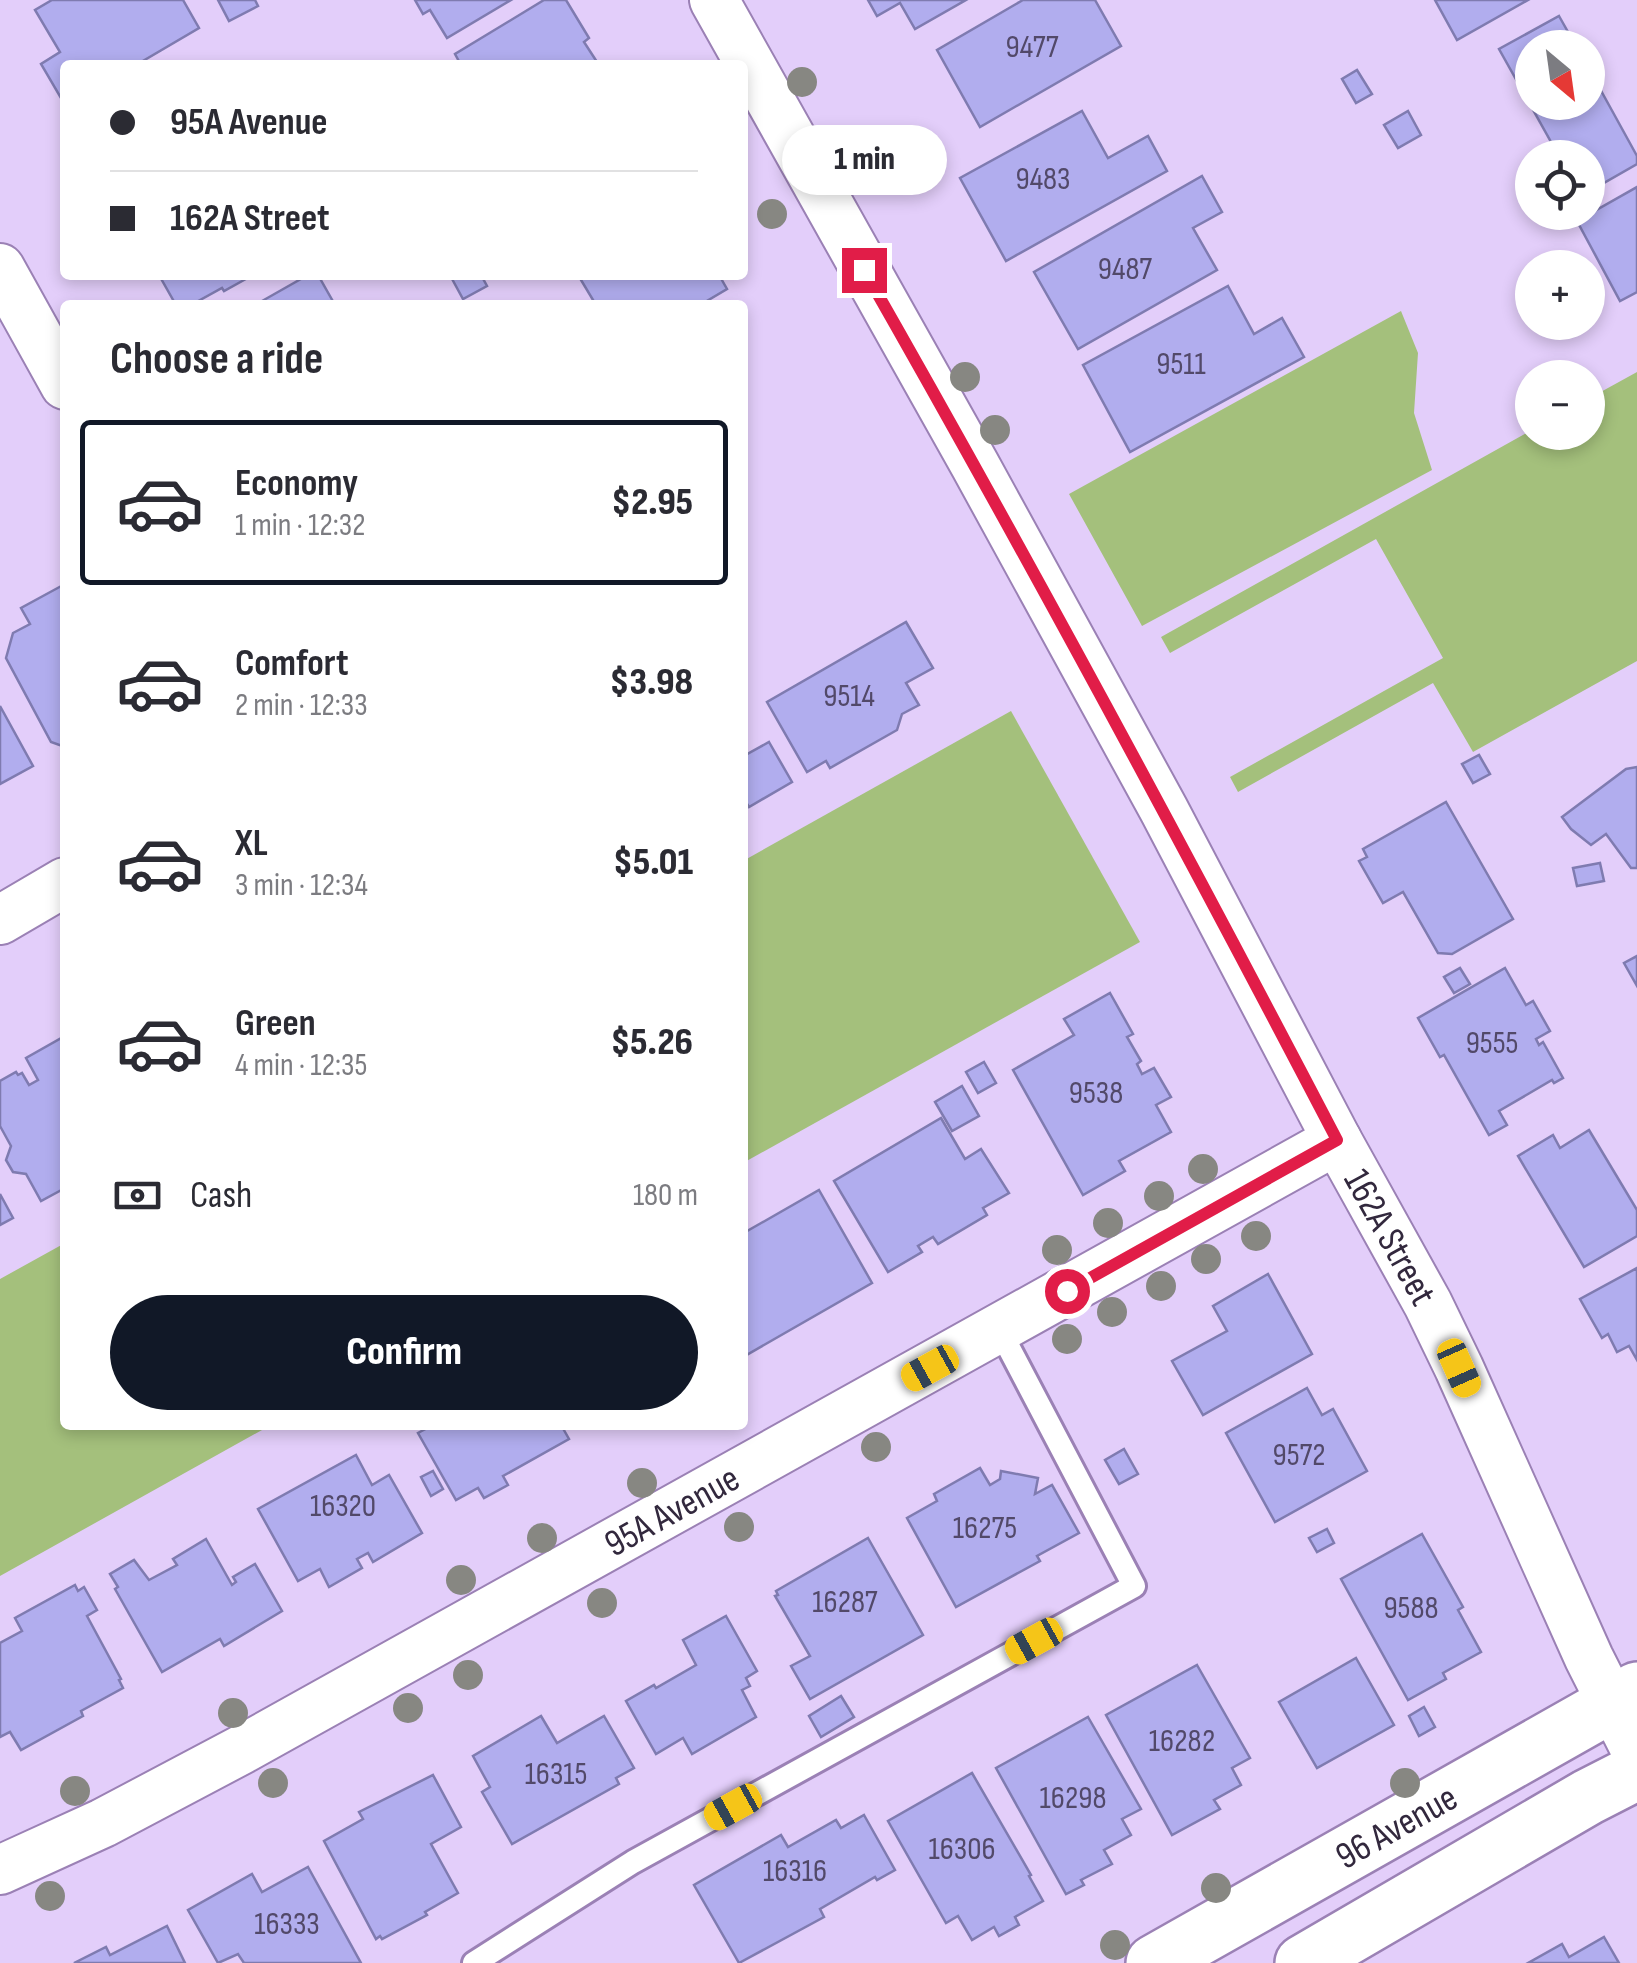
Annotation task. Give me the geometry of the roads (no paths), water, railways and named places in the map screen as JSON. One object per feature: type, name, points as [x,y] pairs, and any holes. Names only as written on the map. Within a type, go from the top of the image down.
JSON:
[{"type":"main road","name":"96 Avenue","points":[[1154,1963],[1624,1696]]},
{"type":"main road","name":"96 Avenue","points":[[1303,1963],[1637,1772]]},
{"type":"street","name":"162A Street","points":[[714,0],[748,60]]},
{"type":"street","name":"162A Street","points":[[748,61],[1155,792],[1410,1271],[1459,1368],[1589,1658],[1624,1696],[1637,1752]]},
{"type":"street","points":[[0,268],[60,377]]},
{"type":"street","points":[[0,920],[60,885]]},
{"type":"street","name":"95A Avenue","points":[[0,1870],[102,1823],[240,1750],[1337,1140]]},
{"type":"lane","points":[[474,1963],[633,1862],[1134,1586],[998,1329]]}]
